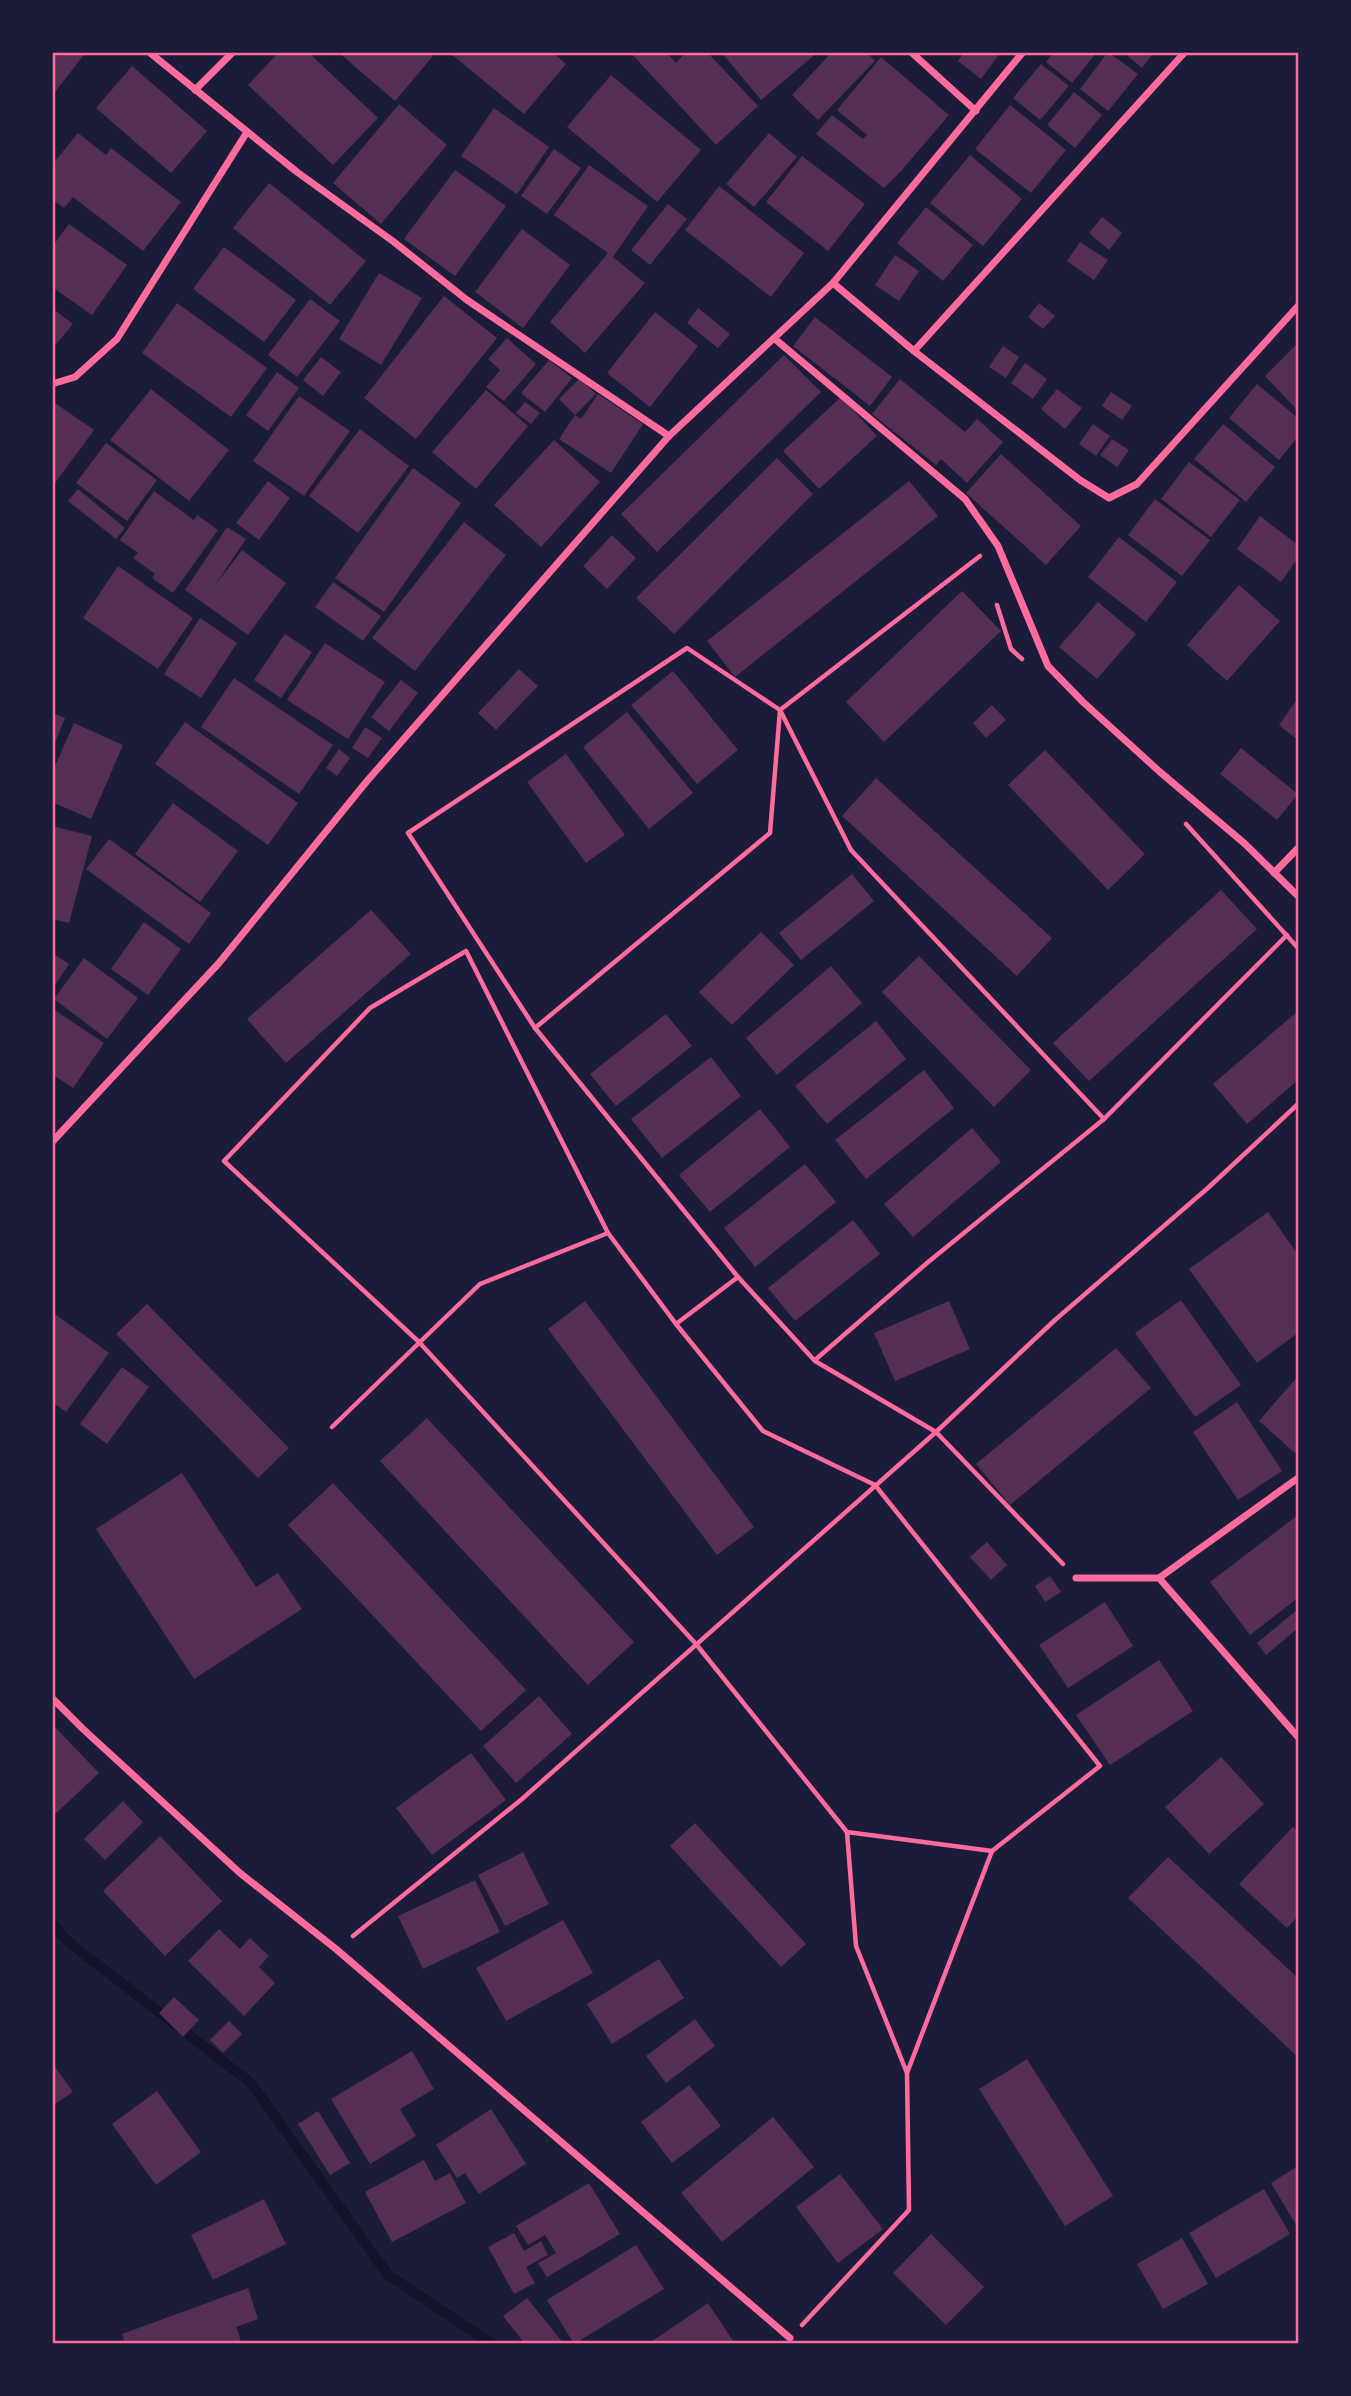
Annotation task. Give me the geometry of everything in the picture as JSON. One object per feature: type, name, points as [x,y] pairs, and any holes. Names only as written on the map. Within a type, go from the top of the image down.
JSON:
[{"type":"street","points":[[149,52],[298,172],[394,242],[467,300],[669,436]]},
{"type":"street","points":[[195,90],[233,52]]},
{"type":"street","points":[[912,52],[976,111]]},
{"type":"street","points":[[52,1142],[219,963],[367,781],[669,436],[833,283],[1023,52]]},
{"type":"street","points":[[914,351],[1185,52]]},
{"type":"street","points":[[52,384],[75,377],[117,339],[247,132]]},
{"type":"street","points":[[833,283],[914,351],[1080,480],[1109,498],[1137,484],[1298,306]]},
{"type":"street","points":[[775,339],[965,499],[998,546],[1048,666],[1083,702],[1298,896]]},
{"type":"street","points":[[1274,873],[1298,848]]},
{"type":"street","points":[[1076,1578],[1159,1578],[1298,1478]]},
{"type":"street","points":[[1159,1578],[1298,1737]]},
{"type":"street","points":[[52,1698],[240,1873],[336,1949],[790,2338]]},
{"type":"path","points":[[535,1028],[770,833],[780,710],[982,555]]},
{"type":"path","points":[[1076,1578],[936,1432],[815,1360],[738,1277],[535,1028],[408,833],[687,648],[780,710],[851,850],[1104,1119]]},
{"type":"path","points":[[815,1360],[928,1262],[1104,1119],[1287,935]]},
{"type":"path","points":[[790,2338],[909,2210],[907,2073],[856,1946],[847,1832],[696,1644],[419,1342],[224,1161],[370,1008],[466,951],[608,1233],[676,1324],[763,1431],[875,1485],[1100,1766],[992,1851],[907,2073]]},
{"type":"path","points":[[336,1949],[522,1799],[936,1432],[1055,1320],[1209,1187],[1298,1104]]},
{"type":"path","points":[[332,1427],[480,1284],[608,1233]]},
{"type":"path","points":[[676,1324],[738,1277]]},
{"type":"path","points":[[847,1832],[992,1851]]},
{"type":"building","points":[[52,52],[86,52],[55,92],[52,90]]},
{"type":"building","points":[[279,52],[308,52],[378,118],[333,165],[248,85]]},
{"type":"building","points":[[338,52],[428,52],[433,56],[395,101]]},
{"type":"building","points":[[449,52],[552,52],[566,64],[524,114]]},
{"type":"building","points":[[630,52],[666,52],[676,63],[686,52],[707,52],[758,106],[716,145]]},
{"type":"building","points":[[721,52],[818,52],[761,100]]},
{"type":"building","points":[[832,52],[866,52],[875,61],[818,120],[792,95]]},
{"type":"building","points":[[964,52],[1001,52],[981,79],[958,61]]},
{"type":"building","points":[[1054,52],[1097,52],[1072,83],[1046,62]]},
{"type":"building","points":[[1108,52],[1138,74],[1108,111],[1080,89]]},
{"type":"building","points":[[1123,52],[1154,52],[1142,68]]},
{"type":"building","points":[[881,57],[949,115],[884,188],[816,134],[832,115],[863,139],[867,135],[837,110]]},
{"type":"building","points":[[1041,64],[1069,86],[1040,120],[1013,98]]},
{"type":"building","points":[[132,66],[207,131],[171,173],[96,108]]},
{"type":"building","points":[[611,75],[701,150],[657,202],[567,127]]},
{"type":"building","points":[[1074,92],[1102,115],[1075,148],[1047,125]]},
{"type":"building","points":[[399,104],[447,145],[381,224],[333,183]]},
{"type":"building","points":[[1010,105],[1066,150],[1031,193],[975,149]]},
{"type":"building","points":[[494,108],[549,147],[517,194],[461,156]]},
{"type":"building","points":[[78,133],[106,155],[111,148],[181,202],[143,251],[73,197],[64,208],[52,199],[52,165]]},
{"type":"building","points":[[769,133],[797,157],[754,207],[726,184]]},
{"type":"building","points":[[554,149],[581,168],[547,214],[521,196]]},
{"type":"building","points":[[970,155],[1022,199],[983,246],[930,203]]},
{"type":"building","points":[[802,156],[865,204],[828,251],[766,202]]},
{"type":"building","points":[[589,165],[648,206],[613,257],[645,283],[585,353],[550,322],[608,253],[554,215]]},
{"type":"building","points":[[455,170],[506,206],[455,276],[404,239]]},
{"type":"building","points":[[269,183],[366,261],[330,305],[233,228]]},
{"type":"building","points":[[719,186],[804,253],[771,297],[685,230]]},
{"type":"building","points":[[668,204],[687,219],[650,265],[631,250]]},
{"type":"building","points":[[926,207],[973,245],[943,281],[897,243]]},
{"type":"building","points":[[1102,217],[1122,233],[1109,250],[1089,233]]},
{"type":"building","points":[[69,224],[127,265],[92,315],[52,287],[52,247]]},
{"type":"building","points":[[522,229],[570,265],[523,328],[475,292]]},
{"type":"building","points":[[1080,242],[1108,260],[1094,280],[1067,261]]},
{"type":"building","points":[[224,247],[296,300],[264,342],[193,289]]},
{"type":"building","points":[[895,255],[919,271],[899,301],[875,285]]},
{"type":"building","points":[[379,273],[422,298],[381,365],[339,339]]},
{"type":"building","points":[[444,296],[497,338],[416,439],[364,398]]},
{"type":"building","points":[[310,299],[340,321],[297,377],[268,355]]},
{"type":"building","points":[[177,303],[267,368],[231,417],[142,353]]},
{"type":"building","points":[[1039,303],[1055,316],[1043,329],[1028,317]]},
{"type":"building","points":[[52,308],[73,324],[52,349]]},
{"type":"building","points":[[698,308],[730,334],[718,348],[687,323]]},
{"type":"building","points":[[655,312],[698,346],[650,407],[607,373]]},
{"type":"building","points":[[815,317],[892,377],[870,406],[793,346]]},
{"type":"building","points":[[507,338],[536,364],[504,401],[486,387],[500,370],[488,359]]},
{"type":"building","points":[[1298,343],[1298,411],[1265,376]]},
{"type":"building","points":[[1003,346],[1019,357],[1006,378],[989,367]]},
{"type":"building","points":[[784,355],[821,392],[657,552],[621,514]]},
{"type":"building","points":[[321,357],[341,372],[323,396],[303,380]]},
{"type":"building","points":[[549,360],[572,378],[545,412],[521,393]]},
{"type":"building","points":[[1025,363],[1047,379],[1033,399],[1011,383]]},
{"type":"building","points":[[277,372],[299,388],[268,431],[246,415]]},
{"type":"building","points":[[580,378],[596,394],[575,415],[559,399]]},
{"type":"building","points":[[900,379],[965,432],[977,419],[1003,442],[967,483],[941,459],[936,465],[872,414]]},
{"type":"building","points":[[1257,384],[1298,418],[1298,437],[1279,460],[1229,418]]},
{"type":"building","points":[[151,389],[229,450],[189,501],[110,440]]},
{"type":"building","points":[[1057,389],[1082,408],[1065,429],[1041,409]]},
{"type":"building","points":[[486,390],[528,426],[476,489],[432,452]]},
{"type":"building","points":[[1111,392],[1132,406],[1122,420],[1102,406]]},
{"type":"building","points":[[598,394],[643,424],[611,473],[559,439],[575,415],[581,419]]},
{"type":"building","points":[[299,396],[350,431],[304,496],[253,461]]},
{"type":"building","points":[[841,397],[877,436],[819,489],[783,451]]},
{"type":"building","points":[[52,401],[94,430],[52,487]]},
{"type":"building","points":[[525,402],[540,413],[531,424],[516,413]]},
{"type":"building","points":[[1093,424],[1110,436],[1096,456],[1079,444]]},
{"type":"building","points":[[1223,424],[1275,467],[1246,502],[1194,459]]},
{"type":"building","points":[[360,429],[409,466],[358,533],[309,496]]},
{"type":"building","points":[[1112,439],[1129,450],[1117,467],[1100,455]]},
{"type":"building","points":[[554,440],[600,482],[541,547],[494,505]]},
{"type":"building","points":[[106,443],[157,480],[127,521],[76,483]]},
{"type":"building","points":[[1001,454],[1081,526],[1046,565],[966,493]]},
{"type":"building","points":[[777,458],[813,494],[674,634],[636,598]]},
{"type":"building","points":[[1189,462],[1240,500],[1211,537],[1161,499]]},
{"type":"building","points":[[413,468],[461,503],[384,612],[335,578]]},
{"type":"building","points":[[268,481],[290,498],[259,540],[236,523]]},
{"type":"building","points":[[909,481],[938,516],[735,677],[707,641]]},
{"type":"building","points":[[78,489],[125,528],[116,539],[68,501]]},
{"type":"building","points":[[154,491],[194,520],[197,515],[218,530],[173,593],[152,578],[155,574],[133,558],[138,553],[120,540]]},
{"type":"building","points":[[1155,499],[1210,540],[1182,576],[1128,535]]},
{"type":"building","points":[[1260,516],[1298,545],[1298,558],[1281,582],[1237,549]]},
{"type":"building","points":[[464,522],[506,555],[415,671],[372,638]]},
{"type":"building","points":[[227,527],[246,539],[213,588],[242,550],[286,583],[248,635],[185,590]]},
{"type":"building","points":[[612,535],[636,558],[607,589],[583,566]]},
{"type":"building","points":[[1119,537],[1177,582],[1146,622],[1088,577]]},
{"type":"building","points":[[118,566],[193,618],[158,669],[83,618]]},
{"type":"building","points":[[333,582],[381,616],[363,641],[315,607]]},
{"type":"building","points":[[1239,585],[1280,621],[1227,681],[1187,645]]},
{"type":"building","points":[[962,591],[1001,631],[884,742],[846,702]]},
{"type":"building","points":[[1098,602],[1136,634],[1097,679],[1059,647]]},
{"type":"building","points":[[200,618],[237,643],[201,698],[164,674]]},
{"type":"building","points":[[285,634],[312,652],[281,698],[254,680]]},
{"type":"building","points":[[325,643],[385,682],[348,739],[287,700]]},
{"type":"building","points":[[519,669],[538,686],[496,730],[478,713]]},
{"type":"building","points":[[673,671],[738,750],[697,784],[631,705]]},
{"type":"building","points":[[234,678],[333,745],[299,794],[201,727]]},
{"type":"building","points":[[401,680],[418,693],[389,731],[371,717]]},
{"type":"building","points":[[1298,698],[1298,740],[1279,725]]},
{"type":"building","points":[[992,705],[1006,720],[986,738],[973,723]]},
{"type":"building","points":[[627,712],[693,793],[649,829],[583,747]]},
{"type":"building","points":[[52,713],[65,718],[53,748],[52,748]]},
{"type":"building","points":[[185,722],[298,803],[268,845],[155,764]]},
{"type":"building","points":[[74,723],[123,745],[91,819],[52,802],[52,773]]},
{"type":"building","points":[[365,727],[382,738],[368,758],[352,748]]},
{"type":"building","points":[[1241,748],[1298,794],[1277,820],[1220,774]]},
{"type":"building","points":[[339,749],[350,758],[337,776],[326,768]]},
{"type":"building","points":[[1045,750],[1145,854],[1108,890],[1008,785]]},
{"type":"building","points":[[566,754],[625,835],[586,863],[527,782]]},
{"type":"building","points":[[876,778],[1052,938],[1017,976],[842,816]]},
{"type":"building","points":[[173,803],[238,851],[200,902],[135,854]]},
{"type":"building","points":[[52,826],[92,836],[69,923],[52,919]]},
{"type":"building","points":[[109,839],[211,913],[189,944],[86,869]]},
{"type":"building","points":[[852,874],[874,901],[801,960],[779,933]]},
{"type":"building","points":[[1221,890],[1257,929],[1089,1081],[1053,1043]]},
{"type":"building","points":[[371,910],[411,954],[286,1063],[247,1019]]},
{"type":"building","points":[[144,922],[181,949],[148,995],[111,969]]},
{"type":"building","points":[[761,932],[794,965],[732,1025],[699,992]]},
{"type":"building","points":[[52,953],[69,964],[52,990]]},
{"type":"building","points":[[919,956],[1031,1070],[994,1107],[882,992]]},
{"type":"building","points":[[84,958],[138,998],[107,1039],[54,999]]},
{"type":"building","points":[[831,966],[862,1003],[777,1075],[746,1038]]},
{"type":"building","points":[[52,1008],[104,1043],[73,1088],[52,1074]]},
{"type":"building","points":[[1298,1011],[1298,1080],[1247,1124],[1213,1084]]},
{"type":"building","points":[[666,1014],[692,1046],[616,1106],[590,1074]]},
{"type":"building","points":[[876,1021],[906,1059],[827,1124],[795,1086]]},
{"type":"building","points":[[711,1057],[741,1096],[662,1158],[631,1119]]},
{"type":"building","points":[[924,1070],[954,1108],[866,1179],[835,1140]]},
{"type":"building","points":[[760,1109],[790,1147],[710,1212],[679,1175]]},
{"type":"building","points":[[972,1128],[1001,1162],[913,1237],[884,1204]]},
{"type":"building","points":[[805,1164],[836,1202],[755,1267],[724,1228]]},
{"type":"building","points":[[1268,1212],[1298,1255],[1298,1333],[1257,1363],[1189,1269]]},
{"type":"building","points":[[853,1220],[880,1254],[795,1321],[768,1288]]},
{"type":"building","points":[[1181,1300],[1241,1385],[1195,1417],[1135,1333]]},
{"type":"building","points":[[585,1301],[754,1527],[717,1555],[548,1329]]},
{"type":"building","points":[[949,1301],[970,1349],[895,1381],[874,1333]]},
{"type":"building","points":[[147,1304],[289,1448],[258,1478],[116,1334]]},
{"type":"building","points":[[52,1312],[109,1353],[66,1412],[52,1402]]},
{"type":"building","points":[[1116,1348],[1151,1388],[1010,1505],[976,1464]]},
{"type":"building","points":[[122,1367],[149,1387],[107,1444],[80,1424]]},
{"type":"building","points":[[1298,1376],[1298,1450],[1295,1453],[1259,1421]]},
{"type":"building","points":[[1237,1402],[1282,1471],[1238,1500],[1193,1432]]},
{"type":"building","points":[[427,1418],[634,1642],[588,1685],[380,1461]]},
{"type":"building","points":[[182,1473],[256,1587],[278,1573],[302,1609],[194,1679],[96,1529]]},
{"type":"building","points":[[333,1483],[526,1690],[481,1731],[288,1525]]},
{"type":"building","points":[[1298,1515],[1298,1598],[1250,1635],[1210,1582]]},
{"type":"building","points":[[987,1542],[1007,1565],[991,1580],[970,1557]]},
{"type":"building","points":[[1050,1576],[1061,1592],[1045,1602],[1035,1586]]},
{"type":"building","points":[[1105,1602],[1133,1646],[1068,1688],[1039,1645]]},
{"type":"building","points":[[1298,1609],[1298,1628],[1266,1655],[1257,1643]]},
{"type":"building","points":[[1159,1660],[1193,1711],[1110,1765],[1076,1715]]},
{"type":"building","points":[[539,1696],[572,1734],[516,1783],[483,1746]]},
{"type":"building","points":[[52,1724],[99,1773],[52,1817]]},
{"type":"building","points":[[471,1753],[506,1800],[432,1855],[396,1808]]},
{"type":"building","points":[[1221,1757],[1264,1804],[1209,1854],[1165,1807]]},
{"type":"building","points":[[123,1801],[143,1822],[105,1860],[84,1839]]},
{"type":"building","points":[[695,1823],[806,1944],[781,1967],[670,1846]]},
{"type":"building","points":[[1293,1827],[1298,1832],[1298,1916],[1287,1928],[1239,1884]]},
{"type":"building","points":[[160,1836],[222,1901],[165,1956],[103,1891]]},
{"type":"building","points":[[523,1852],[549,1904],[505,1926],[478,1875]]},
{"type":"building","points":[[1168,1857],[1298,1978],[1298,2057],[1128,1898]]},
{"type":"building","points":[[475,1880],[500,1932],[423,1969],[398,1916]]},
{"type":"building","points":[[563,1920],[593,1973],[506,2021],[476,1968]]},
{"type":"building","points":[[219,1929],[240,1949],[250,1938],[269,1956],[259,1967],[275,1983],[244,2016],[188,1961]]},
{"type":"building","points":[[659,1959],[684,1998],[612,2044],[587,2004]]},
{"type":"building","points":[[174,1997],[199,2020],[183,2037],[159,2013]]},
{"type":"building","points":[[695,2019],[715,2046],[666,2083],[646,2056]]},
{"type":"building","points":[[229,2021],[242,2034],[223,2053],[210,2040]]},
{"type":"building","points":[[412,2051],[434,2089],[400,2109],[416,2136],[370,2164],[331,2099]]},
{"type":"building","points":[[1027,2059],[1113,2196],[1065,2226],[979,2089]]},
{"type":"building","points":[[52,2063],[73,2092],[52,2106]]},
{"type":"building","points":[[689,2085],[721,2126],[672,2163],[641,2122]]},
{"type":"building","points":[[157,2091],[201,2152],[156,2185],[112,2124]]},
{"type":"building","points":[[491,2109],[526,2164],[479,2194],[465,2173],[457,2178],[436,2145]]},
{"type":"building","points":[[318,2111],[350,2163],[330,2175],[298,2124]]},
{"type":"building","points":[[773,2117],[814,2167],[722,2242],[681,2193]]},
{"type":"building","points":[[424,2160],[435,2181],[450,2173],[466,2203],[392,2242],[365,2192]]},
{"type":"building","points":[[1298,2166],[1298,2228],[1271,2183]]},
{"type":"building","points":[[840,2174],[883,2229],[838,2263],[796,2207]]},
{"type":"building","points":[[589,2183],[620,2234],[547,2277],[538,2263],[556,2253],[545,2235],[528,2245],[516,2226]]},
{"type":"building","points":[[1264,2189],[1290,2234],[1216,2278],[1189,2233]]},
{"type":"building","points":[[264,2199],[286,2244],[213,2280],[191,2235]]},
{"type":"building","points":[[514,2233],[524,2251],[541,2241],[548,2255],[526,2267],[535,2283],[514,2294],[488,2247]]},
{"type":"building","points":[[931,2234],[984,2287],[946,2325],[893,2273]]},
{"type":"building","points":[[1182,2238],[1208,2284],[1163,2309],[1137,2264]]},
{"type":"building","points":[[636,2245],[664,2289],[574,2344],[547,2300]]},
{"type":"building","points":[[248,2288],[258,2319],[236,2327],[242,2344],[125,2344],[122,2334]]},
{"type":"building","points":[[527,2298],[564,2344],[525,2344],[503,2316]]},
{"type":"building","points":[[708,2303],[735,2344],[648,2344]]},
{"type":"waterway","points":[[52,1923],[66,1940],[251,2083],[388,2275],[492,2344]]}]
